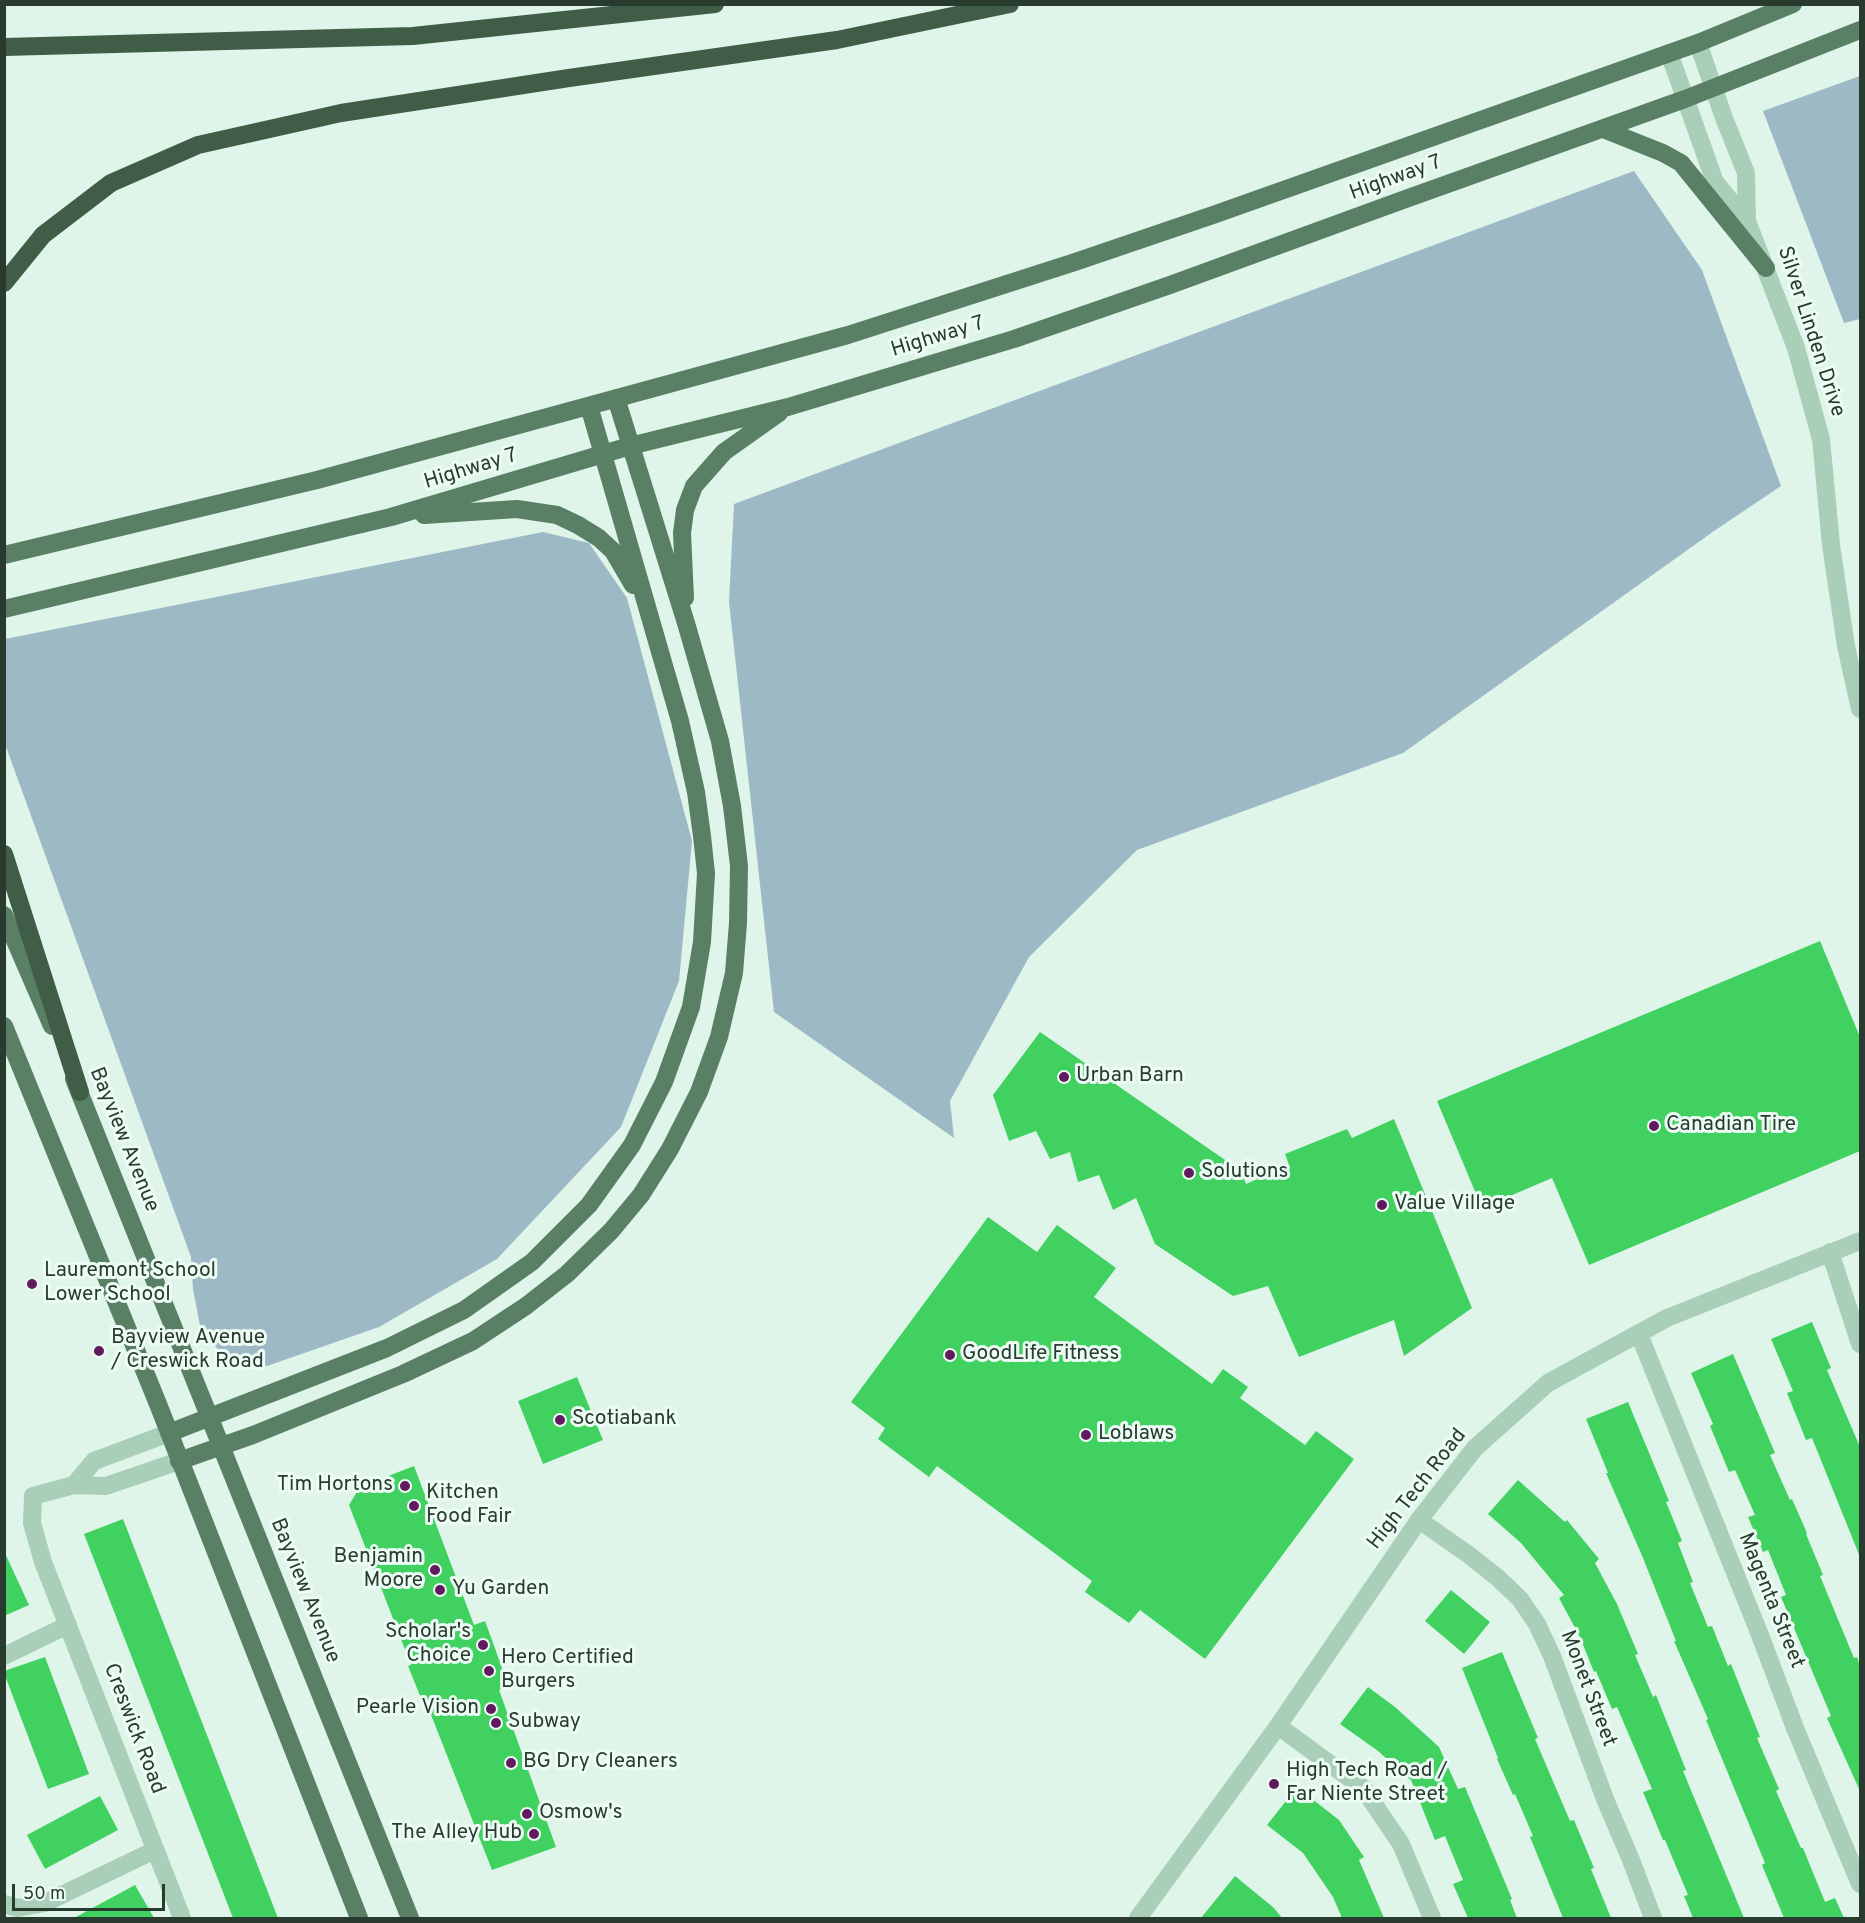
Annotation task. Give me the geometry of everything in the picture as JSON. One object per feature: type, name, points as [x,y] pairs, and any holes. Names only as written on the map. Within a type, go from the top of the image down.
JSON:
[{"type":"highway","points":[[4,47],[413,36],[716,4]]},
{"type":"highway","points":[[4,283],[44,235],[111,183],[198,145],[341,112],[837,40],[1010,4]]},
{"type":"highway","points":[[4,854],[80,1092]]},
{"type":"main road","name":"Highway 7","points":[[4,555],[317,480],[848,335],[1075,262],[1698,43],[1793,4]]},
{"type":"main road","name":"Highway 7","points":[[4,609],[391,518],[630,446],[788,407],[1014,339],[1603,129],[1860,30]]},
{"type":"main road","points":[[1603,129],[1663,153],[1681,163],[1766,268]]},
{"type":"main road","points":[[179,1461],[253,1435],[392,1378],[473,1341],[526,1306],[574,1267],[611,1230],[641,1195],[670,1149],[699,1092],[719,1037],[734,974],[739,866],[732,806],[720,741],[687,623],[616,399]]},
{"type":"main road","points":[[169,1433],[387,1348],[464,1310],[532,1262],[589,1205],[632,1145],[664,1082],[691,1007],[702,942],[706,873],[696,792],[680,721],[589,406]]},
{"type":"main road","points":[[687,623],[682,533],[685,510],[694,486],[724,452],[788,407]]},
{"type":"main road","points":[[391,518],[517,509],[556,515],[599,538],[613,551],[654,629]]},
{"type":"main road","name":"Bayview Avenue","points":[[4,915],[80,1092],[410,1918]]},
{"type":"main road","points":[[4,1026],[169,1433],[358,1918]]},
{"type":"street","name":"Silver Linden Drive","points":[[1698,43],[1746,173],[1747,221]]},
{"type":"street","name":"Silver Linden Drive","points":[[1669,53],[1715,182],[1747,221],[1796,348],[1821,439],[1831,545],[1846,646],[1860,708]]},
{"type":"street","name":"High Tech Road","points":[[1143,1917],[1278,1726],[1419,1520],[1475,1448],[1548,1383],[1667,1318],[1860,1241]]},
{"type":"street","points":[[1830,1252],[1860,1344]]},
{"type":"street","name":"Magenta Street","points":[[1639,1334],[1795,1728],[1860,1884]]},
{"type":"street","points":[[74,1485],[94,1461],[169,1433]]},
{"type":"street","name":"Creswick Road","points":[[179,1461],[106,1486],[74,1485],[33,1496],[32,1523],[39,1550],[182,1918]]},
{"type":"street","name":"Monet Street","points":[[1419,1520],[1498,1578],[1520,1599],[1537,1624],[1552,1656],[1605,1799],[1653,1918]]},
{"type":"street","points":[[4,1656],[68,1625]]},
{"type":"street","points":[[1278,1726],[1363,1788],[1401,1844],[1432,1918]]},
{"type":"street","points":[[4,1904],[18,1908],[45,1903],[155,1850]]},
{"type":"shaded area","points":[[1860,76],[1860,319],[1844,323],[1763,111]]},
{"type":"shaded area","points":[[1634,171],[1702,270],[1781,486],[1714,531],[1403,753],[1137,850],[1029,957],[950,1101],[954,1138],[774,1012],[729,602],[734,504]]},
{"type":"shaded area","points":[[543,532],[589,543],[627,598],[692,841],[679,981],[621,1127],[497,1259],[379,1327],[267,1366],[237,1364],[202,1336],[193,1289],[191,1257],[5,744],[5,639]]},
{"type":"building","name":"Canadian Tire","points":[[1820,941],[1860,1037],[1860,1151],[1589,1265],[1552,1178],[1482,1208],[1437,1101]]},
{"type":"building","points":[[1040,1032],[1241,1171],[1246,1184],[1289,1165],[1285,1154],[1347,1129],[1352,1138],[1394,1119],[1472,1308],[1404,1356],[1394,1320],[1299,1357],[1268,1286],[1233,1296],[1155,1244],[1136,1198],[1113,1210],[1099,1175],[1078,1182],[1070,1152],[1050,1159],[1036,1131],[1009,1141],[993,1095]]},
{"type":"building","name":"Loblaws","points":[[988,1217],[1037,1252],[1057,1225],[1116,1268],[1094,1297],[1212,1384],[1223,1369],[1248,1387],[1240,1398],[1305,1445],[1316,1431],[1354,1459],[1205,1659],[1140,1610],[1129,1623],[1085,1592],[1092,1581],[937,1466],[929,1477],[878,1439],[885,1428],[851,1402]]},
{"type":"building","points":[[1812,1322],[1831,1368],[1827,1370],[1860,1447],[1860,1557],[1812,1438],[1806,1440],[1787,1393],[1793,1391],[1771,1339]]},
{"type":"building","points":[[1733,1354],[1775,1453],[1770,1455],[1807,1533],[1823,1575],[1820,1576],[1854,1658],[1857,1657],[1860,1666],[1860,1791],[1827,1718],[1831,1716],[1781,1597],[1786,1595],[1768,1550],[1763,1552],[1748,1517],[1755,1515],[1735,1470],[1729,1472],[1710,1426],[1713,1424],[1691,1373]]},
{"type":"building","name":"Scotiabank","points":[[577,1377],[603,1440],[543,1464],[518,1401]]},
{"type":"building","points":[[1628,1402],[1669,1501],[1666,1502],[1682,1541],[1678,1543],[1693,1582],[1690,1583],[1708,1627],[1712,1626],[1728,1666],[1731,1664],[1760,1737],[1757,1738],[1779,1789],[1776,1791],[1825,1902],[1835,1898],[1844,1918],[1784,1918],[1762,1865],[1765,1863],[1706,1720],[1708,1719],[1674,1641],[1676,1641],[1586,1419]]},
{"type":"building","points":[[414,1466],[474,1625],[485,1621],[509,1687],[499,1690],[556,1847],[492,1870],[426,1702],[423,1703],[408,1666],[411,1665],[349,1505],[360,1487]]},
{"type":"building","points":[[1518,1480],[1565,1522],[1567,1520],[1599,1559],[1595,1563],[1617,1604],[1653,1697],[1656,1695],[1686,1770],[1683,1771],[1744,1918],[1693,1918],[1684,1896],[1688,1895],[1643,1792],[1652,1789],[1617,1707],[1612,1709],[1580,1637],[1559,1598],[1564,1595],[1521,1543],[1488,1514]]},
{"type":"building","points":[[123,1519],[278,1918],[233,1918],[84,1534]]},
{"type":"building","points":[[4,1551],[29,1605],[4,1616]]},
{"type":"building","points":[[1451,1590],[1490,1622],[1464,1654],[1425,1621]]},
{"type":"building","points":[[1502,1652],[1538,1738],[1535,1739],[1570,1821],[1574,1820],[1594,1868],[1591,1869],[1611,1918],[1563,1918],[1530,1837],[1533,1836],[1497,1759],[1462,1668]]},
{"type":"building","points":[[45,1657],[89,1774],[48,1789],[4,1673],[4,1671]]},
{"type":"building","points":[[1368,1687],[1395,1707],[1439,1747],[1458,1789],[1465,1787],[1512,1899],[1510,1900],[1517,1918],[1468,1918],[1453,1884],[1463,1880],[1445,1836],[1435,1840],[1411,1780],[1378,1751],[1340,1724]]},
{"type":"building","points":[[1297,1787],[1339,1820],[1364,1857],[1359,1860],[1384,1918],[1342,1918],[1333,1897],[1303,1853],[1267,1825]]},
{"type":"building","points":[[100,1796],[118,1830],[45,1869],[27,1835]]},
{"type":"building","points":[[1235,1876],[1274,1908],[1282,1918],[1201,1918]]},
{"type":"building","points":[[135,1885],[154,1918],[74,1918]]},
{"type":"place","name":"Urban Barn","points":[[1064,1077]]},
{"type":"place","name":"Canadian Tire","points":[[1654,1126]]},
{"type":"place","name":"Solutions","points":[[1189,1173]]},
{"type":"place","name":"Value Village","points":[[1382,1205]]},
{"type":"place","name":"Lauremont School Lower School","points":[[32,1284]]},
{"type":"place","name":"Bayview Avenue / Creswick Road","points":[[99,1351]]},
{"type":"place","name":"GoodLife Fitness","points":[[950,1355]]},
{"type":"place","name":"Scotiabank","points":[[560,1420]]},
{"type":"place","name":"Loblaws","points":[[1086,1435]]},
{"type":"place","name":"Tim Hortons","points":[[405,1486]]},
{"type":"place","name":"Kitchen Food Fair","points":[[414,1506]]},
{"type":"place","name":"Benjamin Moore","points":[[435,1570]]},
{"type":"place","name":"Yu Garden","points":[[440,1590]]},
{"type":"place","name":"Scholar's Choice","points":[[483,1645]]},
{"type":"place","name":"Hero Certified Burgers","points":[[489,1671]]},
{"type":"place","name":"Pearle Vision","points":[[491,1709]]},
{"type":"place","name":"Subway","points":[[496,1723]]},
{"type":"place","name":"BG Dry Cleaners","points":[[511,1763]]},
{"type":"place","name":"High Tech Road / Far Niente Street","points":[[1274,1784]]},
{"type":"place","name":"Osmow's","points":[[527,1814]]},
{"type":"place","name":"The Alley Hub","points":[[534,1834]]}]
